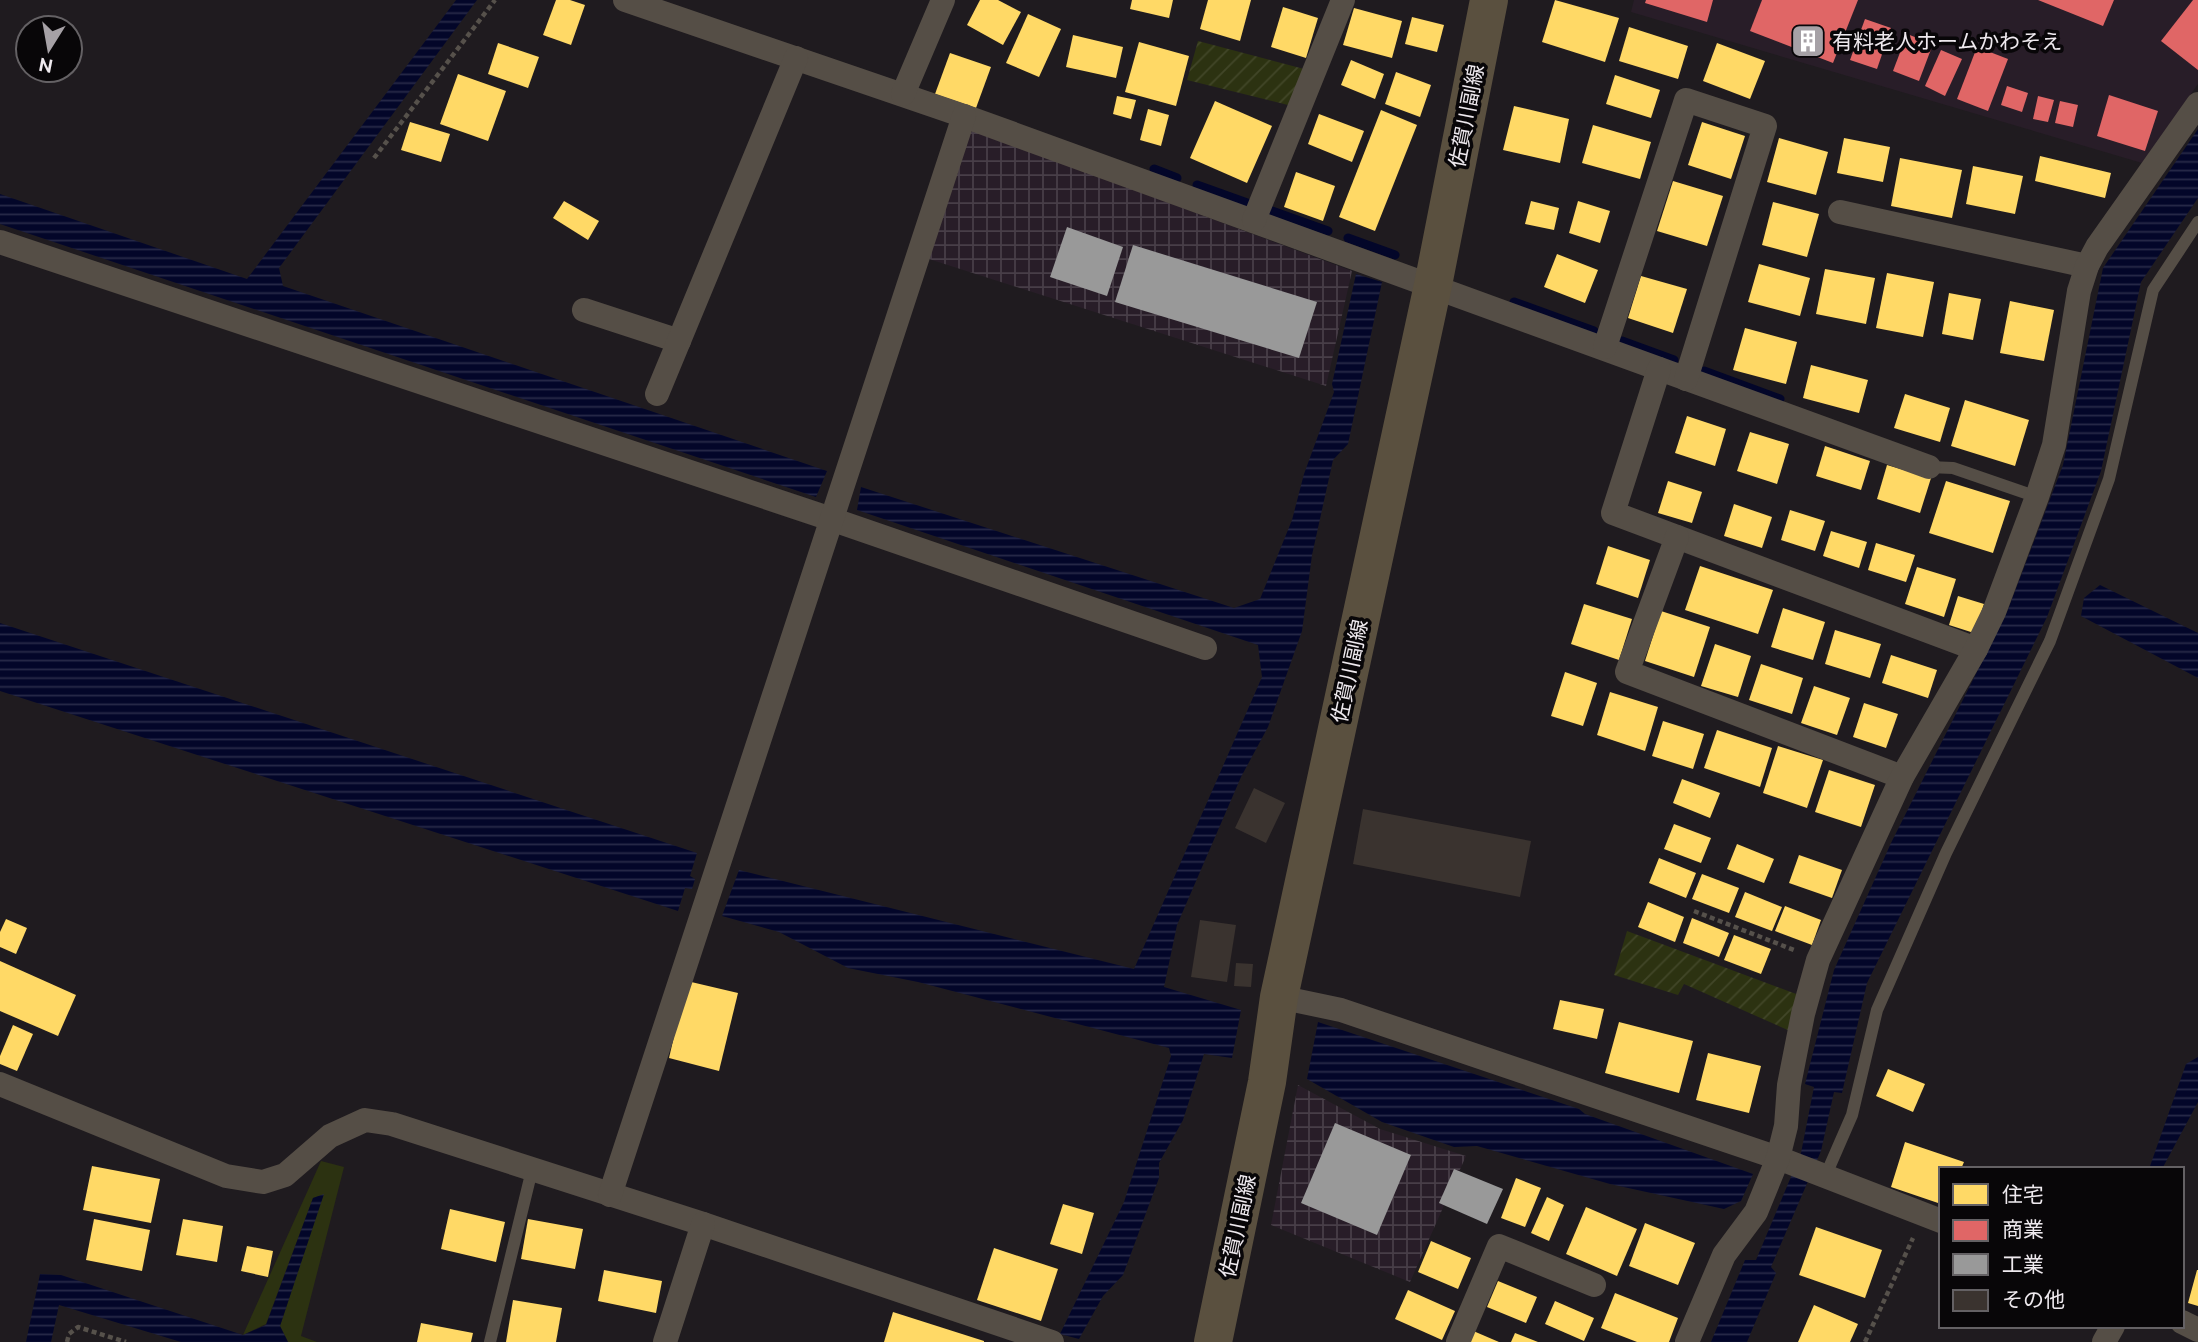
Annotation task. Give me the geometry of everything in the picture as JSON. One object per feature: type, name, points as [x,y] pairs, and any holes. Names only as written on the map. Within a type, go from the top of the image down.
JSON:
[{"type":"main road","name":"佐賀川副線","points":[[1213,1342],[1267,1082],[1279,997],[1433,285],[1489,0]]},
{"type":"street","points":[[625,0],[903,94],[1929,467]]},
{"type":"street","points":[[903,94],[943,0]]},
{"type":"street","points":[[1254,220],[1343,0]]},
{"type":"street","points":[[657,394],[796,58]]},
{"type":"street","points":[[1605,347],[1686,100],[1765,127],[1686,379]]},
{"type":"street","points":[[1687,1342],[1724,1255],[1756,1212],[1781,1160],[1788,1085],[1818,960],[1902,778],[1976,649],[1994,612],[2037,498],[2054,445],[2079,291],[2087,266],[2097,247],[2198,104]]},
{"type":"street","points":[[610,1195],[964,116]]},
{"type":"street","points":[[1840,212],[2087,266]]},
{"type":"street","points":[[0,242],[831,519],[1205,648]]},
{"type":"street","points":[[584,310],[679,341]]},
{"type":"street","points":[[1659,369],[1613,513],[1976,649]]},
{"type":"street","points":[[1677,537],[1627,672],[1902,778]]},
{"type":"street","points":[[1279,997],[1340,1010],[1781,1160],[1932,1218]]},
{"type":"street","points":[[0,1084],[226,1176],[263,1182],[285,1175],[330,1136],[365,1120],[392,1124],[703,1224],[1052,1342]]},
{"type":"street","points":[[665,1342],[703,1224]]},
{"type":"street","points":[[1458,1342],[1499,1246],[1594,1285]]},
{"type":"lane","points":[[1821,1175],[1852,1115],[1877,1010],[1946,853],[2050,642],[2109,479],[2153,290],[2198,222]]},
{"type":"lane","points":[[1929,467],[1953,468],[2037,498]]},
{"type":"lane","points":[[490,1342],[532,1170]]},
{"type":"path","points":[[374,158],[495,0]]},
{"type":"path","points":[[1694,911],[1818,960]]},
{"type":"path","points":[[1865,1342],[1932,1218]]},
{"type":"path","points":[[67,1342],[69,1334],[78,1328],[126,1342]]},
{"type":"shaded area","points":[[1634,0],[2198,0],[2198,84],[2142,163],[1631,12]]},
{"type":"shaded area","points":[[970,129],[1352,271],[1326,386],[929,259]]},
{"type":"shaded area","points":[[1298,1085],[1380,1129],[1466,1156],[1410,1282],[1271,1225]]},
{"type":"green space","points":[[1198,41],[1304,69],[1288,105],[1187,80]]},
{"type":"green space","points":[[1627,931],[1799,995],[1790,1031],[1684,984],[1678,995],[1614,975]]},
{"type":"green space","points":[[321,1161],[344,1167],[301,1336],[317,1342],[288,1342],[280,1326],[323,1195],[313,1198],[266,1324],[243,1335]]},
{"type":"water","points":[[456,0],[477,0],[279,268],[283,286],[827,471],[816,497],[0,224],[0,194],[247,279]]},
{"type":"water","points":[[2198,129],[2198,198],[2141,282],[2101,471],[2047,617],[1867,983],[1842,1093],[1834,1092],[1821,1151],[1771,1267],[1776,1273],[1747,1342],[1711,1342],[1745,1260],[1756,1260],[1801,1153],[1814,1087],[1805,1084],[1834,970],[1891,843],[2007,612],[2063,465],[2103,268]]},
{"type":"water","points":[[1356,274],[1382,282],[1348,444],[1333,460],[1312,555],[1302,631],[1268,727],[1241,777],[1177,925],[1164,987],[1241,1010],[1232,1058],[1204,1054],[1183,1120],[1159,1163],[1159,1178],[1123,1275],[1103,1296],[1079,1339],[1060,1334],[1124,1202],[1171,1056],[1169,1048],[918,982],[848,968],[779,932],[722,916],[739,870],[1134,969],[1262,677],[1258,645],[857,510],[861,487],[1234,608],[1260,599],[1292,520],[1304,474],[1334,392],[1332,384]]},
{"type":"water","points":[[2100,585],[2198,633],[2198,678],[2081,616],[2084,598]]},
{"type":"water","points":[[0,623],[697,853],[690,876],[695,879],[692,889],[685,888],[678,911],[0,691]]},
{"type":"water","points":[[1318,1022],[1579,1109],[1585,1114],[1753,1174],[1741,1201],[1724,1209],[1610,1184],[1477,1146],[1454,1147],[1382,1122],[1307,1079]]},
{"type":"water","points":[[2198,1057],[2198,1102],[2163,1167],[2150,1167],[2186,1064]]},
{"type":"water","points":[[324,1194],[280,1326],[288,1342],[181,1342],[59,1305],[51,1342],[26,1342],[40,1274],[61,1275],[243,1335],[266,1325],[313,1198]]},
{"type":"building: 住宅","points":[[556,0],[570,0],[585,5],[571,45],[543,35]]},
{"type":"building: 住宅","points":[[980,0],[998,0],[1021,12],[1003,45],[967,25]]},
{"type":"building: 住宅","points":[[1132,0],[1173,0],[1169,18],[1130,9]]},
{"type":"building: 住宅","points":[[1208,0],[1251,0],[1240,41],[1200,29]]},
{"type":"building: 住宅","points":[[1555,0],[1619,18],[1605,62],[1542,42]]},
{"type":"building: 住宅","points":[[1283,7],[1318,18],[1306,58],[1271,47]]},
{"type":"building: 住宅","points":[[1354,8],[1402,21],[1392,58],[1343,45]]},
{"type":"building: 住宅","points":[[1028,14],[1061,29],[1039,77],[1006,63]]},
{"type":"building: 住宅","points":[[1412,17],[1444,25],[1437,52],[1405,44]]},
{"type":"building: 住宅","points":[[1629,27],[1688,46],[1678,79],[1619,61]]},
{"type":"building: 住宅","points":[[1073,35],[1123,47],[1116,78],[1066,67]]},
{"type":"building: 住宅","points":[[1139,42],[1189,56],[1176,106],[1125,92]]},
{"type":"building: 住宅","points":[[498,43],[539,57],[528,88],[488,74]]},
{"type":"building: 住宅","points":[[1717,43],[1765,61],[1750,99],[1703,81]]},
{"type":"building: 住宅","points":[[950,53],[991,67],[976,108],[935,94]]},
{"type":"building: 住宅","points":[[1351,60],[1384,74],[1375,99],[1341,85]]},
{"type":"building: 住宅","points":[[1396,72],[1431,85],[1420,117],[1385,104]]},
{"type":"building: 住宅","points":[[458,74],[506,91],[488,141],[440,124]]},
{"type":"building: 住宅","points":[[1615,75],[1660,90],[1651,118],[1606,104]]},
{"type":"building: 住宅","points":[[1117,96],[1136,100],[1131,119],[1113,114]]},
{"type":"building: 住宅","points":[[1215,101],[1272,126],[1247,183],[1190,158]]},
{"type":"building: 住宅","points":[[1514,106],[1569,119],[1560,163],[1503,150]]},
{"type":"building: 住宅","points":[[1148,109],[1169,115],[1161,146],[1140,140]]},
{"type":"building: 住宅","points":[[1381,110],[1417,125],[1375,231],[1339,217]]},
{"type":"building: 住宅","points":[[1319,114],[1364,131],[1352,162],[1308,144]]},
{"type":"building: 住宅","points":[[410,122],[450,134],[441,162],[401,150]]},
{"type":"building: 住宅","points":[[1702,122],[1745,136],[1731,179],[1688,165]]},
{"type":"building: 住宅","points":[[1593,125],[1651,142],[1640,179],[1582,163]]},
{"type":"building: 住宅","points":[[1779,138],[1828,152],[1816,195],[1767,182]]},
{"type":"building: 住宅","points":[[1844,138],[1890,147],[1883,182],[1837,173]]},
{"type":"building: 住宅","points":[[2040,156],[2111,173],[2105,198],[2035,181]]},
{"type":"building: 住宅","points":[[1900,158],[1962,170],[1952,218],[1891,206]]},
{"type":"building: 住宅","points":[[1973,166],[2023,176],[2015,214],[1966,204]]},
{"type":"building: 住宅","points":[[1296,172],[1335,186],[1323,221],[1284,207]]},
{"type":"building: 住宅","points":[[1673,181],[1723,196],[1707,246],[1657,231]]},
{"type":"building: 住宅","points":[[564,201],[599,221],[588,240],[553,218]]},
{"type":"building: 住宅","points":[[1531,201],[1559,208],[1554,230],[1525,224]]},
{"type":"building: 住宅","points":[[1578,201],[1610,211],[1600,243],[1569,233]]},
{"type":"building: 住宅","points":[[1773,202],[1819,214],[1807,257],[1762,245]]},
{"type":"building: 住宅","points":[[1557,254],[1598,270],[1585,303],[1544,287]]},
{"type":"building: 住宅","points":[[1759,264],[1810,278],[1800,316],[1748,302]]},
{"type":"building: 住宅","points":[[1825,269],[1875,278],[1866,324],[1816,314]]},
{"type":"building: 住宅","points":[[1887,273],[1934,282],[1923,337],[1876,328]]},
{"type":"building: 住宅","points":[[1641,276],[1687,289],[1673,333],[1628,318]]},
{"type":"building: 住宅","points":[[1949,293],[1981,299],[1973,340],[1942,334]]},
{"type":"building: 住宅","points":[[2010,301],[2054,310],[2044,361],[2000,353]]},
{"type":"building: 住宅","points":[[1745,328],[1797,342],[1786,384],[1733,370]]},
{"type":"building: 住宅","points":[[1811,365],[1868,380],[1859,413],[1803,398]]},
{"type":"building: 住宅","points":[[1905,394],[1950,408],[1940,442],[1894,428]]},
{"type":"building: 住宅","points":[[1965,400],[2029,420],[2015,466],[1951,446]]},
{"type":"building: 住宅","points":[[1687,416],[1726,429],[1715,466],[1675,453]]},
{"type":"building: 住宅","points":[[1750,432],[1789,444],[1777,484],[1737,471]]},
{"type":"building: 住宅","points":[[1825,446],[1870,461],[1861,490],[1816,476]]},
{"type":"building: 住宅","points":[[1887,465],[1931,478],[1920,513],[1877,499]]},
{"type":"building: 住宅","points":[[1668,481],[1702,492],[1692,523],[1658,513]]},
{"type":"building: 住宅","points":[[1946,481],[2010,501],[1993,553],[1929,533]]},
{"type":"building: 住宅","points":[[1734,504],[1772,517],[1762,548],[1724,536]]},
{"type":"building: 住宅","points":[[1790,510],[1825,521],[1815,551],[1781,540]]},
{"type":"building: 住宅","points":[[1831,531],[1867,542],[1859,568],[1823,556]]},
{"type":"building: 住宅","points":[[1876,543],[1915,555],[1906,582],[1868,570]]},
{"type":"building: 住宅","points":[[1608,546],[1650,560],[1638,598],[1596,584]]},
{"type":"building: 住宅","points":[[1700,566],[1773,590],[1758,634],[1685,610]]},
{"type":"building: 住宅","points":[[1917,567],[1956,579],[1944,617],[1905,604]]},
{"type":"building: 住宅","points":[[1958,596],[1984,604],[1974,633],[1949,625]]},
{"type":"building: 住宅","points":[[1584,604],[1632,619],[1619,660],[1571,644]]},
{"type":"building: 住宅","points":[[1783,608],[1825,622],[1813,660],[1771,647]]},
{"type":"building: 住宅","points":[[1661,611],[1710,627],[1694,677],[1645,661]]},
{"type":"building: 住宅","points":[[1835,630],[1881,644],[1870,678],[1825,664]]},
{"type":"building: 住宅","points":[[1715,644],[1751,656],[1738,697],[1701,686]]},
{"type":"building: 住宅","points":[[1891,655],[1937,670],[1928,698],[1882,683]]},
{"type":"building: 住宅","points":[[1761,664],[1803,678],[1792,714],[1749,700]]},
{"type":"building: 住宅","points":[[1565,672],[1597,683],[1583,726],[1551,716]]},
{"type":"building: 住宅","points":[[1814,686],[1850,698],[1837,735],[1801,723]]},
{"type":"building: 住宅","points":[[1610,692],[1658,707],[1645,751],[1597,735]]},
{"type":"building: 住宅","points":[[1864,703],[1898,714],[1886,748],[1853,737]]},
{"type":"building: 住宅","points":[[1663,721],[1704,734],[1693,769],[1652,756]]},
{"type":"building: 住宅","points":[[1717,730],[1772,748],[1760,787],[1704,768]]},
{"type":"building: 住宅","points":[[1778,746],[1823,760],[1807,808],[1763,793]]},
{"type":"building: 住宅","points":[[1829,770],[1875,785],[1861,827],[1815,812]]},
{"type":"building: 住宅","points":[[1682,779],[1720,793],[1710,818],[1673,803]]},
{"type":"building: 住宅","points":[[1674,824],[1711,838],[1701,863],[1664,849]]},
{"type":"building: 住宅","points":[[1737,844],[1774,859],[1764,883],[1727,869]]},
{"type":"building: 住宅","points":[[1799,855],[1842,870],[1832,898],[1789,883]]},
{"type":"building: 住宅","points":[[1659,858],[1696,873],[1686,898],[1649,883]]},
{"type":"building: 住宅","points":[[1702,874],[1739,888],[1729,913],[1692,899]]},
{"type":"building: 住宅","points":[[1745,892],[1782,907],[1772,931],[1735,917]]},
{"type":"building: 住宅","points":[[1648,902],[1684,917],[1675,942],[1638,927]]},
{"type":"building: 住宅","points":[[1785,906],[1821,920],[1812,945],[1775,931]]},
{"type":"building: 住宅","points":[[1692,918],[1729,933],[1719,957],[1683,943]]},
{"type":"building: 住宅","points":[[6,919],[27,928],[16,954],[0,947],[0,932]]},
{"type":"building: 住宅","points":[[1734,935],[1771,949],[1761,974],[1724,960]]},
{"type":"building: 住宅","points":[[0,961],[76,995],[58,1036],[0,1011]]},
{"type":"building: 住宅","points":[[687,981],[738,993],[719,1071],[669,1058]]},
{"type":"building: 住宅","points":[[1560,1000],[1604,1009],[1597,1039],[1553,1029]]},
{"type":"building: 住宅","points":[[1619,1022],[1693,1041],[1679,1093],[1605,1073]]},
{"type":"building: 住宅","points":[[13,1025],[33,1034],[17,1071],[0,1064],[0,1056]]},
{"type":"building: 住宅","points":[[1708,1053],[1761,1066],[1749,1113],[1696,1100]]},
{"type":"building: 住宅","points":[[1888,1069],[1925,1084],[1913,1112],[1876,1096]]},
{"type":"building: 住宅","points":[[1905,1142],[1964,1162],[1962,1167],[1939,1167],[1939,1203],[1891,1187]]},
{"type":"building: 住宅","points":[[92,1166],[160,1179],[151,1223],[83,1210]]},
{"type":"building: 住宅","points":[[1516,1178],[1541,1188],[1525,1227],[1501,1218]]},
{"type":"building: 住宅","points":[[1547,1197],[1564,1205],[1549,1241],[1531,1233]]},
{"type":"building: 住宅","points":[[1063,1204],[1094,1213],[1082,1254],[1050,1244]]},
{"type":"building: 住宅","points":[[1586,1207],[1637,1229],[1617,1276],[1566,1254]]},
{"type":"building: 住宅","points":[[450,1209],[505,1222],[496,1262],[441,1249]]},
{"type":"building: 住宅","points":[[94,1219],[150,1230],[142,1271],[86,1260]]},
{"type":"building: 住宅","points":[[183,1219],[223,1226],[217,1262],[176,1255]]},
{"type":"building: 住宅","points":[[528,1219],[583,1229],[575,1269],[521,1259]]},
{"type":"building: 住宅","points":[[1645,1223],[1695,1243],[1678,1285],[1629,1266]]},
{"type":"building: 住宅","points":[[1816,1227],[1882,1250],[1865,1298],[1799,1275]]},
{"type":"building: 住宅","points":[[1431,1241],[1471,1258],[1458,1289],[1418,1272]]},
{"type":"building: 住宅","points":[[247,1246],[273,1251],[268,1277],[241,1271]]},
{"type":"building: 住宅","points":[[994,1248],[1058,1269],[1041,1321],[977,1300]]},
{"type":"building: 住宅","points":[[604,1270],[662,1281],[656,1313],[598,1301]]},
{"type":"building: 住宅","points":[[2198,1270],[2198,1306],[2188,1303]]},
{"type":"building: 住宅","points":[[1498,1281],[1537,1297],[1526,1323],[1487,1307]]},
{"type":"building: 住宅","points":[[1408,1290],[1455,1311],[1442,1340],[1395,1319]]},
{"type":"building: 住宅","points":[[1615,1293],[1678,1318],[1669,1342],[1637,1342],[1601,1328]]},
{"type":"building: 住宅","points":[[513,1300],[562,1308],[556,1342],[506,1342]]},
{"type":"building: 住宅","points":[[1555,1301],[1594,1318],[1584,1341],[1545,1324]]},
{"type":"building: 住宅","points":[[1814,1305],[1858,1324],[1850,1342],[1798,1342]]},
{"type":"building: 住宅","points":[[893,1312],[984,1341],[984,1342],[884,1342]]},
{"type":"building: 住宅","points":[[421,1323],[473,1333],[471,1342],[417,1342]]},
{"type":"building: 住宅","points":[[1471,1330],[1499,1342],[1465,1342]]},
{"type":"building: 住宅","points":[[1515,1333],[1538,1342],[1511,1342]]},
{"type":"building: 商業","points":[[1646,0],[1713,0],[1707,22],[1645,3]]},
{"type":"building: 商業","name":"有料老人ホームかわそえ","points":[[1762,0],[1858,0],[1833,63],[1750,31]]},
{"type":"building: 商業","points":[[2038,0],[2114,0],[2103,26]]},
{"type":"building: 商業","points":[[2193,0],[2198,0],[2198,70],[2161,41]]},
{"type":"building: 商業","points":[[1865,19],[1891,28],[1877,69],[1850,60]]},
{"type":"building: 商業","points":[[1907,34],[1933,44],[1919,81],[1893,71]]},
{"type":"building: 商業","points":[[1977,47],[2008,59],[1988,111],[1957,99]]},
{"type":"building: 商業","points":[[1941,50],[1962,59],[1945,96],[1925,86]]},
{"type":"building: 商業","points":[[2007,86],[2028,93],[2022,112],[2001,105]]},
{"type":"building: 商業","points":[[2109,95],[2158,111],[2145,151],[2097,136]]},
{"type":"building: 商業","points":[[2038,96],[2054,100],[2048,122],[2033,119]]},
{"type":"building: 商業","points":[[2060,101],[2078,105],[2073,127],[2055,123]]},
{"type":"building: 工業","points":[[1067,227],[1123,247],[1107,296],[1050,277]]},
{"type":"building: 工業","points":[[1133,245],[1317,302],[1299,358],[1115,302]]},
{"type":"building: 工業","points":[[1335,1123],[1411,1155],[1377,1235],[1301,1203]]},
{"type":"building: 工業","points":[[1454,1169],[1503,1189],[1487,1224],[1439,1203]]},
{"type":"building: その他","points":[[1254,788],[1285,803],[1266,843],[1235,828]]},
{"type":"building: その他","points":[[1363,809],[1531,841],[1520,897],[1353,864]]},
{"type":"building: その他","points":[[1200,920],[1236,925],[1227,982],[1191,977]]},
{"type":"building: その他","points":[[1236,963],[1253,964],[1251,987],[1234,986]]},
{"type":"waterway","points":[[1154,169],[1177,178]]},
{"type":"waterway","points":[[1197,185],[1250,204]]},
{"type":"waterway","points":[[1272,211],[1328,231]]},
{"type":"waterway","points":[[1348,238],[1395,255]]},
{"type":"waterway","points":[[1514,302],[1594,331]]},
{"type":"waterway","points":[[1622,341],[1674,360]]},
{"type":"waterway","points":[[1704,371],[1780,399]]},
{"type":"place","name":"有料老人ホームかわそえ","points":[[1808,41]]}]
